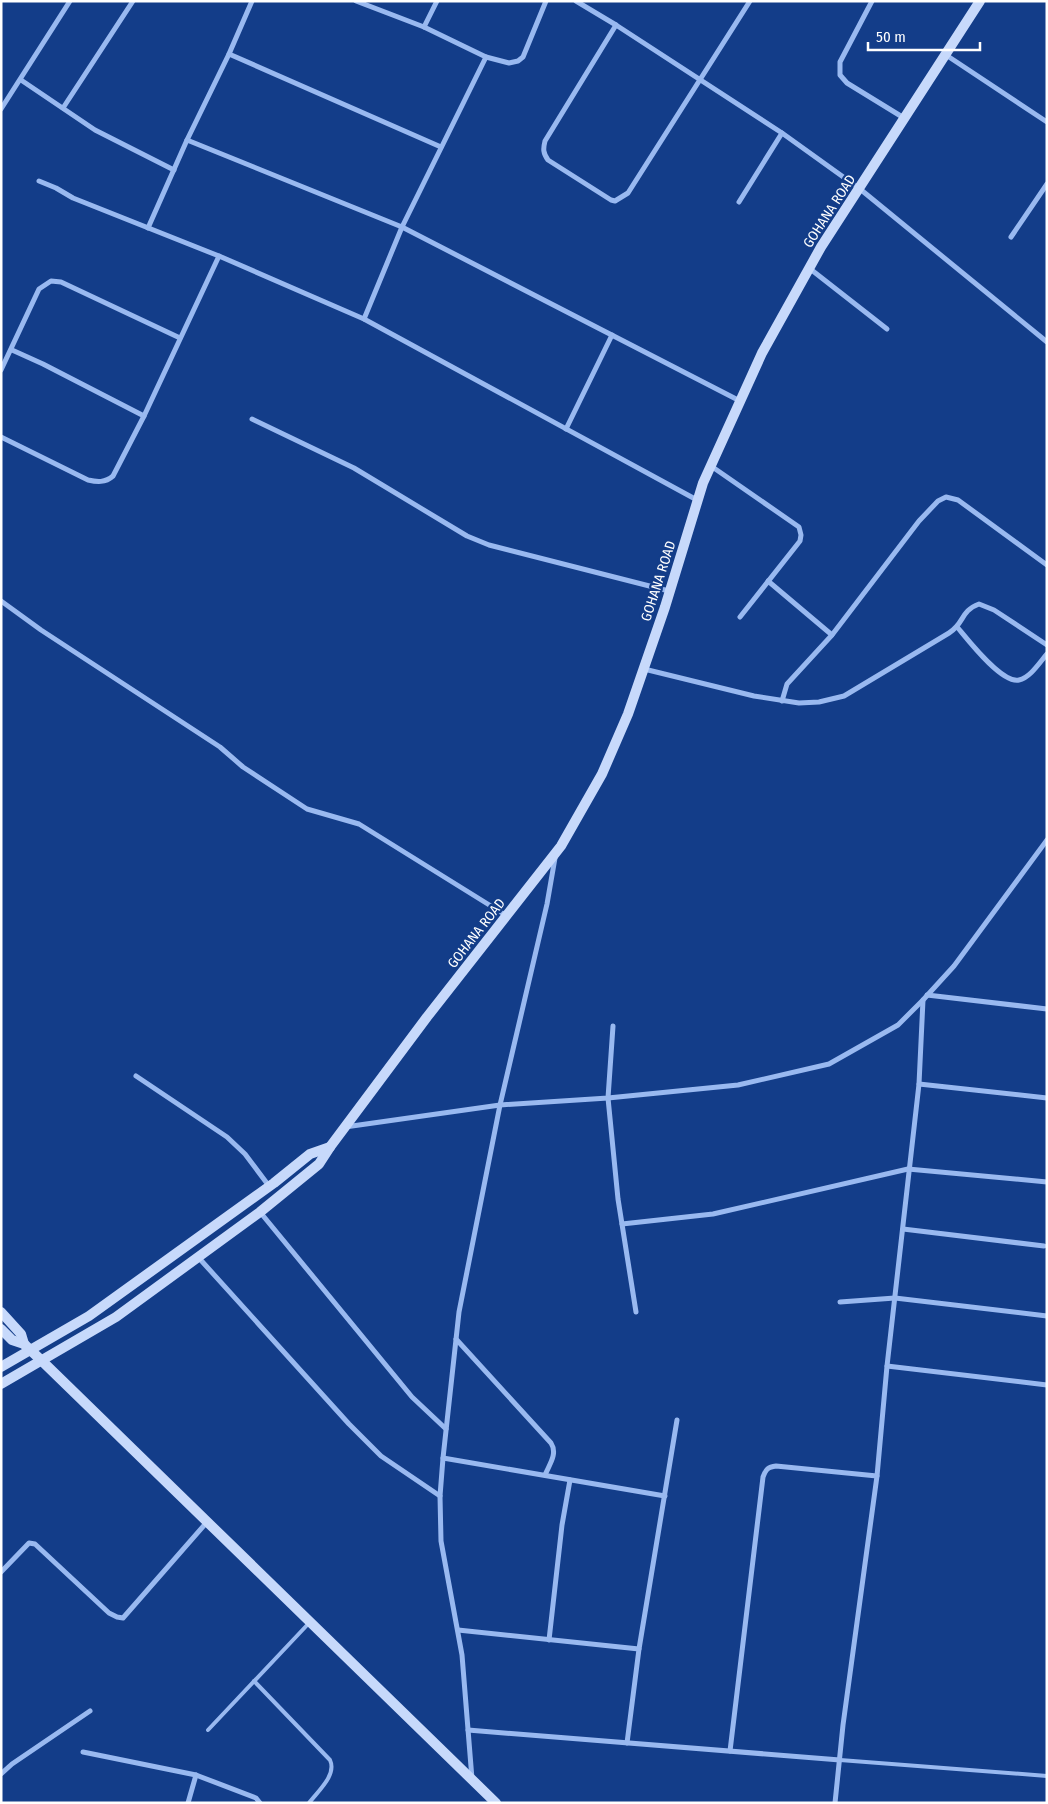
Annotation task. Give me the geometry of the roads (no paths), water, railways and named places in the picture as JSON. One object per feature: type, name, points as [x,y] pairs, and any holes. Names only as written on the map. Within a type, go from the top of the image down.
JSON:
[{"type":"main road","name":"GOHANA ROAD","points":[[1,1384],[116,1317],[260,1212],[319,1164],[330,1146],[427,1017],[556,851],[602,774],[628,714],[670,592],[698,500],[711,466],[762,353],[809,268],[980,1]]},
{"type":"main road","points":[[1,1367],[28,1347],[89,1316],[270,1186],[310,1154],[330,1146]]},
{"type":"main road","points":[[1,1312],[21,1334],[28,1347],[42,1361],[496,1803]]},
{"type":"main road","points":[[1,1329],[12,1340],[28,1347]]},
{"type":"main road","points":[[483,1803],[484,1792]]},
{"type":"street","points":[[1,109],[70,1]]},
{"type":"street","points":[[63,108],[133,1]]},
{"type":"street","points":[[148,228],[187,140],[230,54],[252,1]]},
{"type":"street","points":[[356,1],[424,27],[486,57],[509,62],[518,61],[523,57],[546,1]]},
{"type":"street","points":[[424,27],[437,1]]},
{"type":"street","points":[[576,1],[616,25],[782,134],[860,189],[1047,342]]},
{"type":"street","points":[[616,25],[545,141],[543,148],[544,155],[548,160],[611,200],[620,199],[628,193],[750,1]]},
{"type":"street","points":[[872,1],[840,62],[840,75],[847,83],[905,118]]},
{"type":"street","points":[[230,54],[441,147]]},
{"type":"street","points":[[946,55],[1047,122]]},
{"type":"street","points":[[364,319],[402,227],[486,57]]},
{"type":"street","points":[[21,80],[95,130],[174,170]]},
{"type":"street","points":[[739,202],[782,134]]},
{"type":"street","points":[[187,140],[402,227],[740,401]]},
{"type":"street","points":[[39,182],[56,188],[73,198],[219,256],[364,319],[698,500]]},
{"type":"street","points":[[1011,237],[1047,184]]},
{"type":"street","points":[[1,437],[88,480],[103,481],[113,476],[144,416],[219,256]]},
{"type":"street","points":[[809,268],[887,328]]},
{"type":"street","points":[[1,370],[12,350],[39,288],[51,281],[61,282],[180,338]]},
{"type":"street","points":[[566,429],[612,335]]},
{"type":"street","points":[[12,350],[144,416]]},
{"type":"street","points":[[252,419],[354,468],[467,536],[489,545],[670,592]]},
{"type":"street","points":[[711,466],[799,527],[801,535],[800,541],[740,617]]},
{"type":"street","points":[[782,701],[787,684],[832,635],[919,521],[938,501],[946,497],[958,500],[1047,565]]},
{"type":"street","points":[[768,582],[832,635]]},
{"type":"street","points":[[1,600],[41,630],[220,747],[244,767],[307,809],[359,824],[507,916]]},
{"type":"street","points":[[643,669],[754,696],[782,701],[819,702],[844,696],[958,628],[968,608],[980,604],[994,610],[1047,645]]},
{"type":"street","points":[[958,628],[998,671],[1010,680],[1019,680],[1029,674],[1047,654]]},
{"type":"street","points":[[344,1127],[500,1105],[608,1098],[738,1085],[829,1064],[898,1025],[925,998],[954,966],[1047,840]]},
{"type":"street","points":[[472,1779],[462,1655],[440,1541],[440,1496],[443,1458],[459,1312],[500,1105],[547,904],[556,851]]},
{"type":"street","points":[[925,998],[1047,1009]]},
{"type":"street","points":[[835,1803],[877,1476],[908,1169],[919,1084],[925,998]]},
{"type":"street","points":[[613,1026],[608,1098],[622,1224],[636,1312]]},
{"type":"street","points":[[136,1076],[227,1137],[245,1154],[270,1186]]},
{"type":"street","points":[[919,1084],[1047,1098]]},
{"type":"street","points":[[622,1224],[713,1214],[908,1169],[1047,1182]]},
{"type":"street","points":[[260,1212],[412,1396],[446,1430]]},
{"type":"street","points":[[903,1229],[1044,1246]]},
{"type":"street","points":[[198,1257],[349,1424],[381,1456],[440,1496]]},
{"type":"street","points":[[840,1302],[895,1298],[1047,1316]]},
{"type":"street","points":[[456,1339],[551,1443],[554,1448],[554,1454],[545,1475]]},
{"type":"street","points":[[887,1366],[1047,1385]]},
{"type":"street","points":[[627,1743],[640,1649],[677,1420]]},
{"type":"street","points":[[443,1458],[665,1496]]},
{"type":"street","points":[[730,1751],[760,1496],[766,1470],[769,1467],[776,1466],[877,1476]]},
{"type":"street","points":[[549,1640],[562,1525],[570,1480]]},
{"type":"street","points":[[1,1572],[23,1548],[30,1543],[35,1544],[109,1613],[117,1618],[123,1618],[208,1522]]},
{"type":"street","points":[[458,1630],[640,1649]]},
{"type":"street","points":[[1,1774],[12,1764],[90,1711]]},
{"type":"street","points":[[468,1730],[840,1760]]},
{"type":"street","points":[[83,1752],[196,1775],[256,1798],[260,1803]]},
{"type":"street","points":[[188,1803],[196,1775]]},
{"type":"lane","points":[[208,1730],[310,1622]]},
{"type":"lane","points":[[254,1681],[330,1760],[332,1766],[330,1775],[309,1803]]},
{"type":"lane","points":[[840,1760],[1047,1776]]}]
